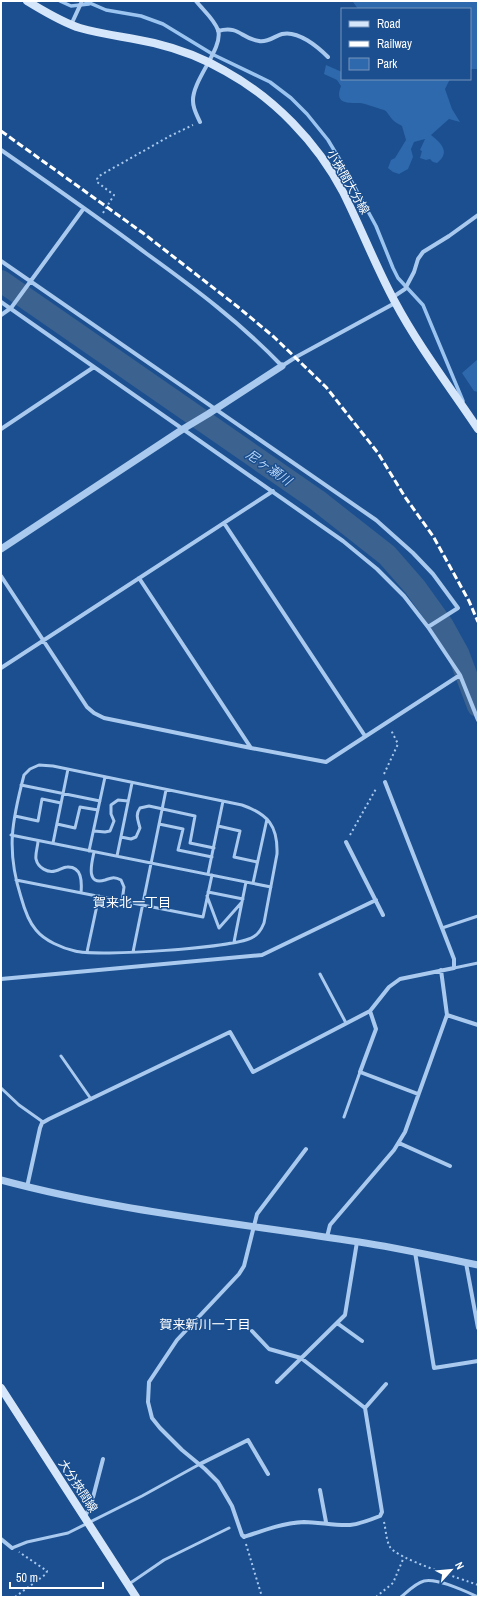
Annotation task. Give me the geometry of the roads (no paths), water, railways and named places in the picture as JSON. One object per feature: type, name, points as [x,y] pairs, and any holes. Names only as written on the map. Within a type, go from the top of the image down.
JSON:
[{"type":"main road","name":"小挾間大分線","points":[[27,1],[51,16],[71,25],[99,33],[165,46],[210,59],[263,97],[281,112],[313,147],[342,190],[394,300],[428,357],[478,429]]},
{"type":"main road","name":"大分挾間線","points":[[1,1388],[136,1597]]},
{"type":"street","points":[[71,25],[82,1]]},
{"type":"street","points":[[196,1],[218,31],[218,39],[210,59],[194,90],[193,102],[200,122]]},
{"type":"street","points":[[218,31],[233,29],[261,42],[282,34],[292,34],[312,42],[328,57]]},
{"type":"street","points":[[1,150],[98,218],[209,299],[263,346],[282,366]]},
{"type":"street","points":[[1,315],[11,308],[84,208]]},
{"type":"street","points":[[1,549],[186,427],[215,410],[296,357],[394,300],[405,289],[414,272],[418,259],[424,252],[478,215]]},
{"type":"street","points":[[1,261],[376,520],[433,574],[458,608],[428,627]]},
{"type":"street","points":[[1,302],[94,367],[186,427],[272,491],[326,528],[377,569],[404,596],[428,627],[460,675],[478,720]]},
{"type":"street","points":[[1,429],[94,367]]},
{"type":"street","points":[[1,668],[272,491]]},
{"type":"street","points":[[224,523],[365,736]]},
{"type":"street","points":[[1,576],[87,707],[100,717],[326,762],[460,675]]},
{"type":"street","points":[[139,578],[251,748]]},
{"type":"street","points":[[27,1187],[40,1128],[43,1122],[230,1032],[253,1072],[370,1011],[389,987],[400,979],[454,968],[454,959],[385,782]]},
{"type":"street","points":[[346,842],[383,915]]},
{"type":"street","points":[[1,979],[262,955],[376,900]]},
{"type":"street","points":[[327,1237],[330,1225],[399,1143],[405,1132],[447,1015],[441,970]]},
{"type":"street","points":[[370,1011],[376,1029],[360,1072],[418,1094]]},
{"type":"street","points":[[447,1015],[478,1024]]},
{"type":"street","points":[[399,1143],[450,1166]]},
{"type":"street","points":[[252,1331],[269,1349],[301,1358],[365,1408],[382,1512],[380,1516],[358,1524],[343,1525],[326,1522],[290,1524],[244,1537],[242,1536],[232,1506],[218,1482],[200,1464],[182,1450],[152,1418],[148,1402],[148,1386],[177,1340],[239,1274],[244,1266],[257,1214],[306,1149]]},
{"type":"street","points":[[1,1180],[27,1187],[132,1209],[357,1241],[478,1265]]},
{"type":"street","points":[[277,1382],[345,1315],[357,1241]]},
{"type":"street","points":[[415,1252],[434,1368],[478,1360]]},
{"type":"street","points":[[466,1263],[478,1328]]},
{"type":"street","points":[[337,1322],[362,1341]]},
{"type":"street","points":[[365,1408],[386,1384]]},
{"type":"street","points":[[200,1464],[248,1440],[268,1474]]},
{"type":"street","points":[[86,1521],[103,1459]]},
{"type":"street","points":[[320,1490],[326,1522]]},
{"type":"street","points":[[1,1539],[12,1548]]},
{"type":"lane","points":[[47,766],[68,769],[105,778],[242,805],[255,809],[267,818],[274,828],[278,846],[264,923],[260,931],[253,938],[234,942],[163,950],[133,952],[87,952],[76,951],[52,942],[36,930],[28,917],[16,880],[11,854],[12,835],[21,785],[24,775],[34,767],[47,766]]},
{"type":"lane","points":[[52,844],[68,769]]},
{"type":"lane","points":[[89,851],[105,778]]},
{"type":"lane","points":[[117,856],[132,783]]},
{"type":"lane","points":[[21,785],[100,801]]},
{"type":"lane","points":[[133,952],[166,790]]},
{"type":"lane","points":[[15,816],[38,821],[42,799],[61,802]]},
{"type":"lane","points":[[94,831],[110,831],[114,821],[111,814],[111,805],[118,800],[128,801]]},
{"type":"lane","points":[[16,880],[203,917],[208,894],[212,857],[223,801]]},
{"type":"lane","points":[[121,838],[131,839],[138,835],[140,828],[137,815],[140,808],[145,806],[195,816],[190,843],[214,848]]},
{"type":"lane","points":[[56,824],[75,828],[80,807],[98,810]]},
{"type":"lane","points":[[253,883],[267,818]]},
{"type":"lane","points":[[159,824],[183,829],[178,850],[212,857]]},
{"type":"lane","points":[[218,826],[240,831],[234,857],[257,862]]},
{"type":"lane","points":[[12,835],[271,887]]},
{"type":"lane","points":[[38,841],[36,860],[39,865],[42,868],[51,871],[66,867],[73,868],[79,872],[82,877],[81,893]]},
{"type":"lane","points":[[94,852],[90,870],[92,877],[95,880],[101,881],[114,877],[121,880],[124,887],[122,901]]},
{"type":"lane","points":[[234,942],[246,882]]},
{"type":"lane","points":[[208,894],[219,928],[242,901]]},
{"type":"lane","points":[[208,894],[242,901]]},
{"type":"lane","points":[[87,952],[99,896]]},
{"type":"lane","points":[[442,928],[478,916]]},
{"type":"lane","points":[[454,968],[478,963]]},
{"type":"lane","points":[[320,974],[346,1023]]},
{"type":"lane","points":[[61,1056],[91,1099]]},
{"type":"lane","points":[[344,1117],[360,1072]]},
{"type":"lane","points":[[1,1088],[19,1106],[43,1122]]},
{"type":"lane","points":[[12,1548],[27,1542],[68,1533],[86,1521],[142,1496],[200,1464]]},
{"type":"lane","points":[[128,1585],[164,1560],[229,1528]]},
{"type":"lane","points":[[401,1597],[419,1583],[432,1581],[442,1583],[478,1597]]},
{"type":"waterway","points":[[60,1],[71,6],[89,4]]},
{"type":"waterway","points":[[85,1],[106,10],[141,16],[163,24],[214,55],[270,82],[291,98],[307,114],[328,140],[340,160],[376,226],[398,278],[423,305],[463,401]]},
{"type":"waterway","name":"尼ヶ瀬川","points":[[1,281],[317,500],[387,555],[415,587],[443,626],[458,653],[478,706]]},
{"type":"railway","points":[[1,131],[143,233],[238,307],[274,337],[326,387],[378,453],[405,497],[433,536],[469,601],[478,622]]},
{"type":"district","name":"賀来北一丁目","points":[[132,902]]},
{"type":"district","name":"賀来新川一丁目","points":[[205,1324]]}]
